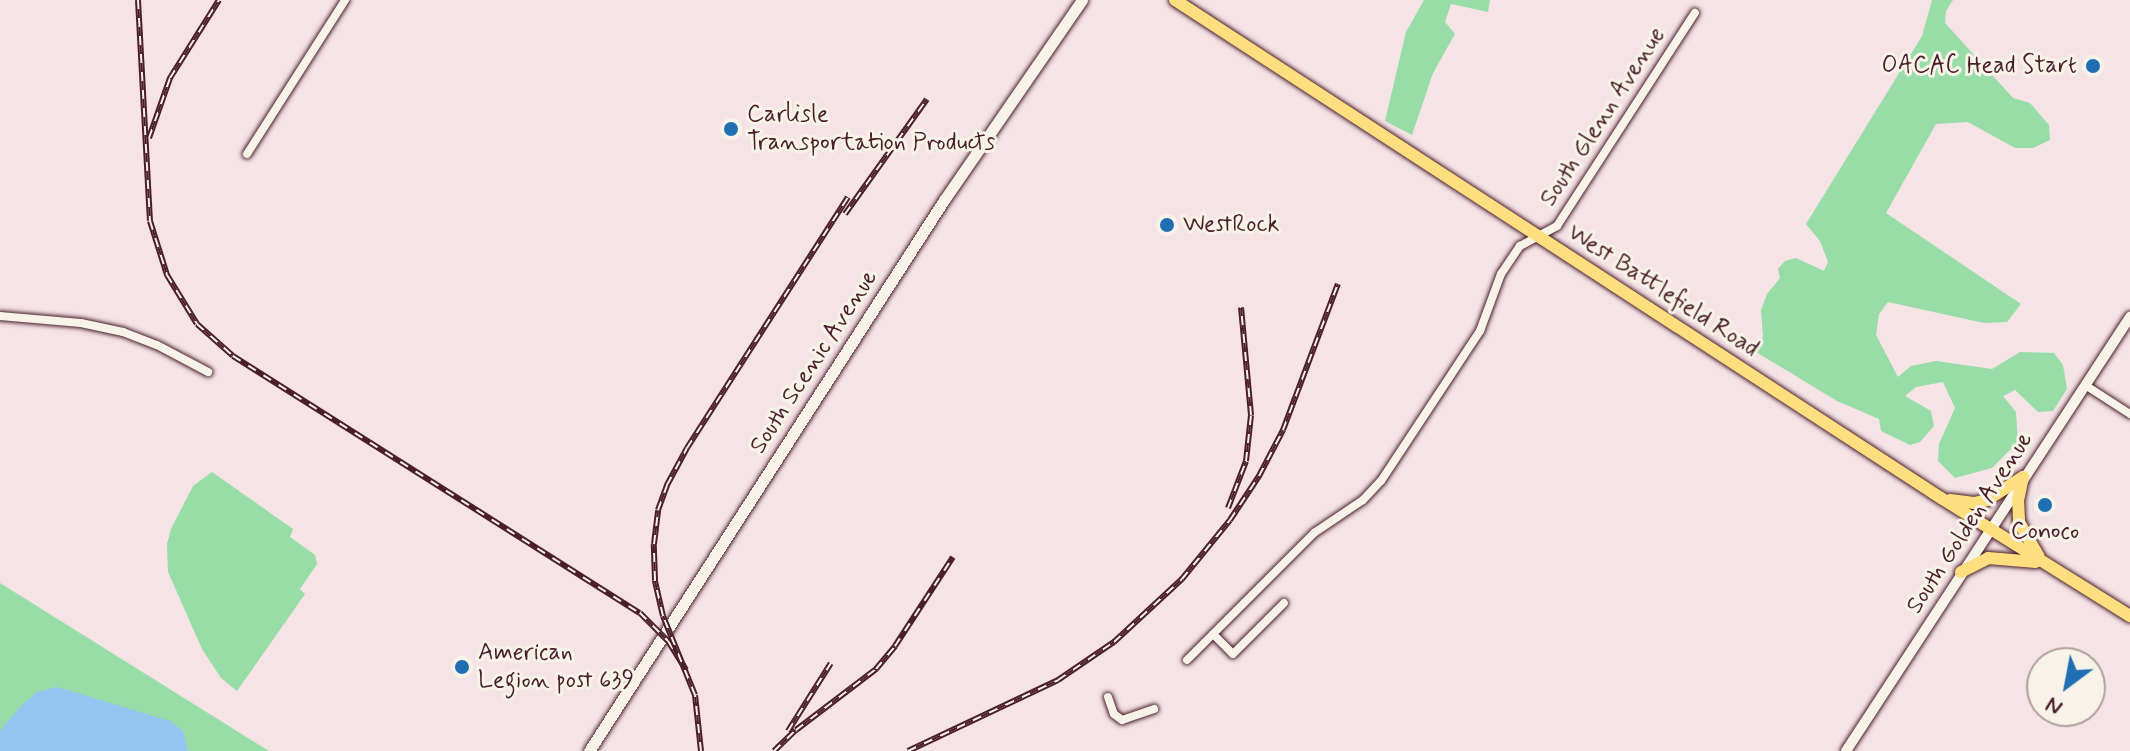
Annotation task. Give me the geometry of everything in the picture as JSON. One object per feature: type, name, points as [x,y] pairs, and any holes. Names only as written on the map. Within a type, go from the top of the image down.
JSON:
[{"type":"main road","name":"South Scenic Avenue","points":[[589,751],[944,200],[1082,0]]},
{"type":"main road","name":"West Battlefield Road","points":[[1175,0],[1941,498],[2130,616]]},
{"type":"main road","points":[[1941,498],[1981,502],[2001,494],[2023,477]]},
{"type":"main road","points":[[2023,477],[2018,500],[2019,522],[2043,563]]},
{"type":"main road","points":[[1961,572],[1974,563],[1991,558],[2012,557],[2043,563]]},
{"type":"street","points":[[247,154],[345,0]]},
{"type":"street","name":"South Glenn Avenue","points":[[1187,660],[1314,533],[1363,500],[1381,481],[1480,331],[1501,274],[1520,246],[1557,226],[1695,13]]},
{"type":"street","points":[[0,316],[81,323],[123,332],[157,345],[208,372]]},
{"type":"street","name":"South Golden Avenue","points":[[1846,751],[1989,528],[2130,317]]},
{"type":"street","points":[[2085,385],[2130,414]]},
{"type":"street","points":[[1213,634],[1233,654],[1284,603]]},
{"type":"street","points":[[1108,697],[1114,714],[1122,720],[1154,709]]},
{"type":"green space","points":[[1424,0],[1490,0],[1488,12],[1451,4],[1445,22],[1455,34],[1433,73],[1412,135],[1385,121],[1406,32]]},
{"type":"green space","points":[[1932,0],[1953,0],[1946,11],[1945,23],[2013,98],[2030,103],[2049,125],[2050,140],[2033,148],[2015,148],[1968,122],[1936,124],[1886,213],[2021,304],[2007,322],[1984,323],[1888,302],[1879,314],[1876,335],[1898,377],[1911,366],[1936,361],[1992,369],[2020,352],[2054,353],[2063,365],[2067,389],[2053,411],[2038,412],[2015,390],[2003,396],[2016,412],[2018,442],[1992,468],[1955,478],[1938,461],[1939,444],[1955,408],[1943,382],[1916,387],[1905,396],[1931,411],[1934,426],[1920,442],[1910,445],[1881,431],[1879,419],[1837,401],[1756,352],[1763,337],[1761,310],[1767,294],[1780,278],[1778,269],[1785,261],[1796,258],[1824,271],[1828,262],[1820,241],[1806,224],[1922,36]]},
{"type":"green space","points":[[212,472],[293,529],[290,537],[315,555],[317,564],[300,589],[305,594],[237,691],[221,678],[202,649],[168,572],[167,544],[171,529],[193,486]]},
{"type":"green space","points":[[0,583],[269,751],[0,751]]},
{"type":"water","points":[[57,687],[170,721],[183,731],[188,751],[0,751],[0,731],[19,708],[37,692]]},
{"type":"railway","points":[[138,0],[150,221],[167,275],[197,324],[233,356],[640,613],[668,641],[686,670]]},
{"type":"railway","points":[[149,138],[170,78],[219,0]]},
{"type":"railway","points":[[845,214],[927,99]]},
{"type":"railway","points":[[701,751],[695,695],[663,616],[655,580],[654,544],[658,510],[667,485],[687,448],[848,197]]},
{"type":"railway","points":[[908,751],[1058,680],[1114,642],[1182,579],[1230,520],[1259,476],[1283,430],[1338,284]]},
{"type":"railway","points":[[1228,508],[1246,461],[1251,415],[1241,307]]},
{"type":"railway","points":[[774,751],[796,730],[876,669],[895,646],[953,557]]},
{"type":"railway","points":[[788,731],[831,663]]},
{"type":"place","name":"OACAC Head Start","points":[[2093,66]]},
{"type":"place","name":"Carlisle Transportation Products","points":[[731,129]]},
{"type":"place","name":"WestRock","points":[[1167,225]]},
{"type":"place","name":"Conoco","points":[[2045,505]]},
{"type":"place","name":"American Legion post 639","points":[[462,667]]}]
